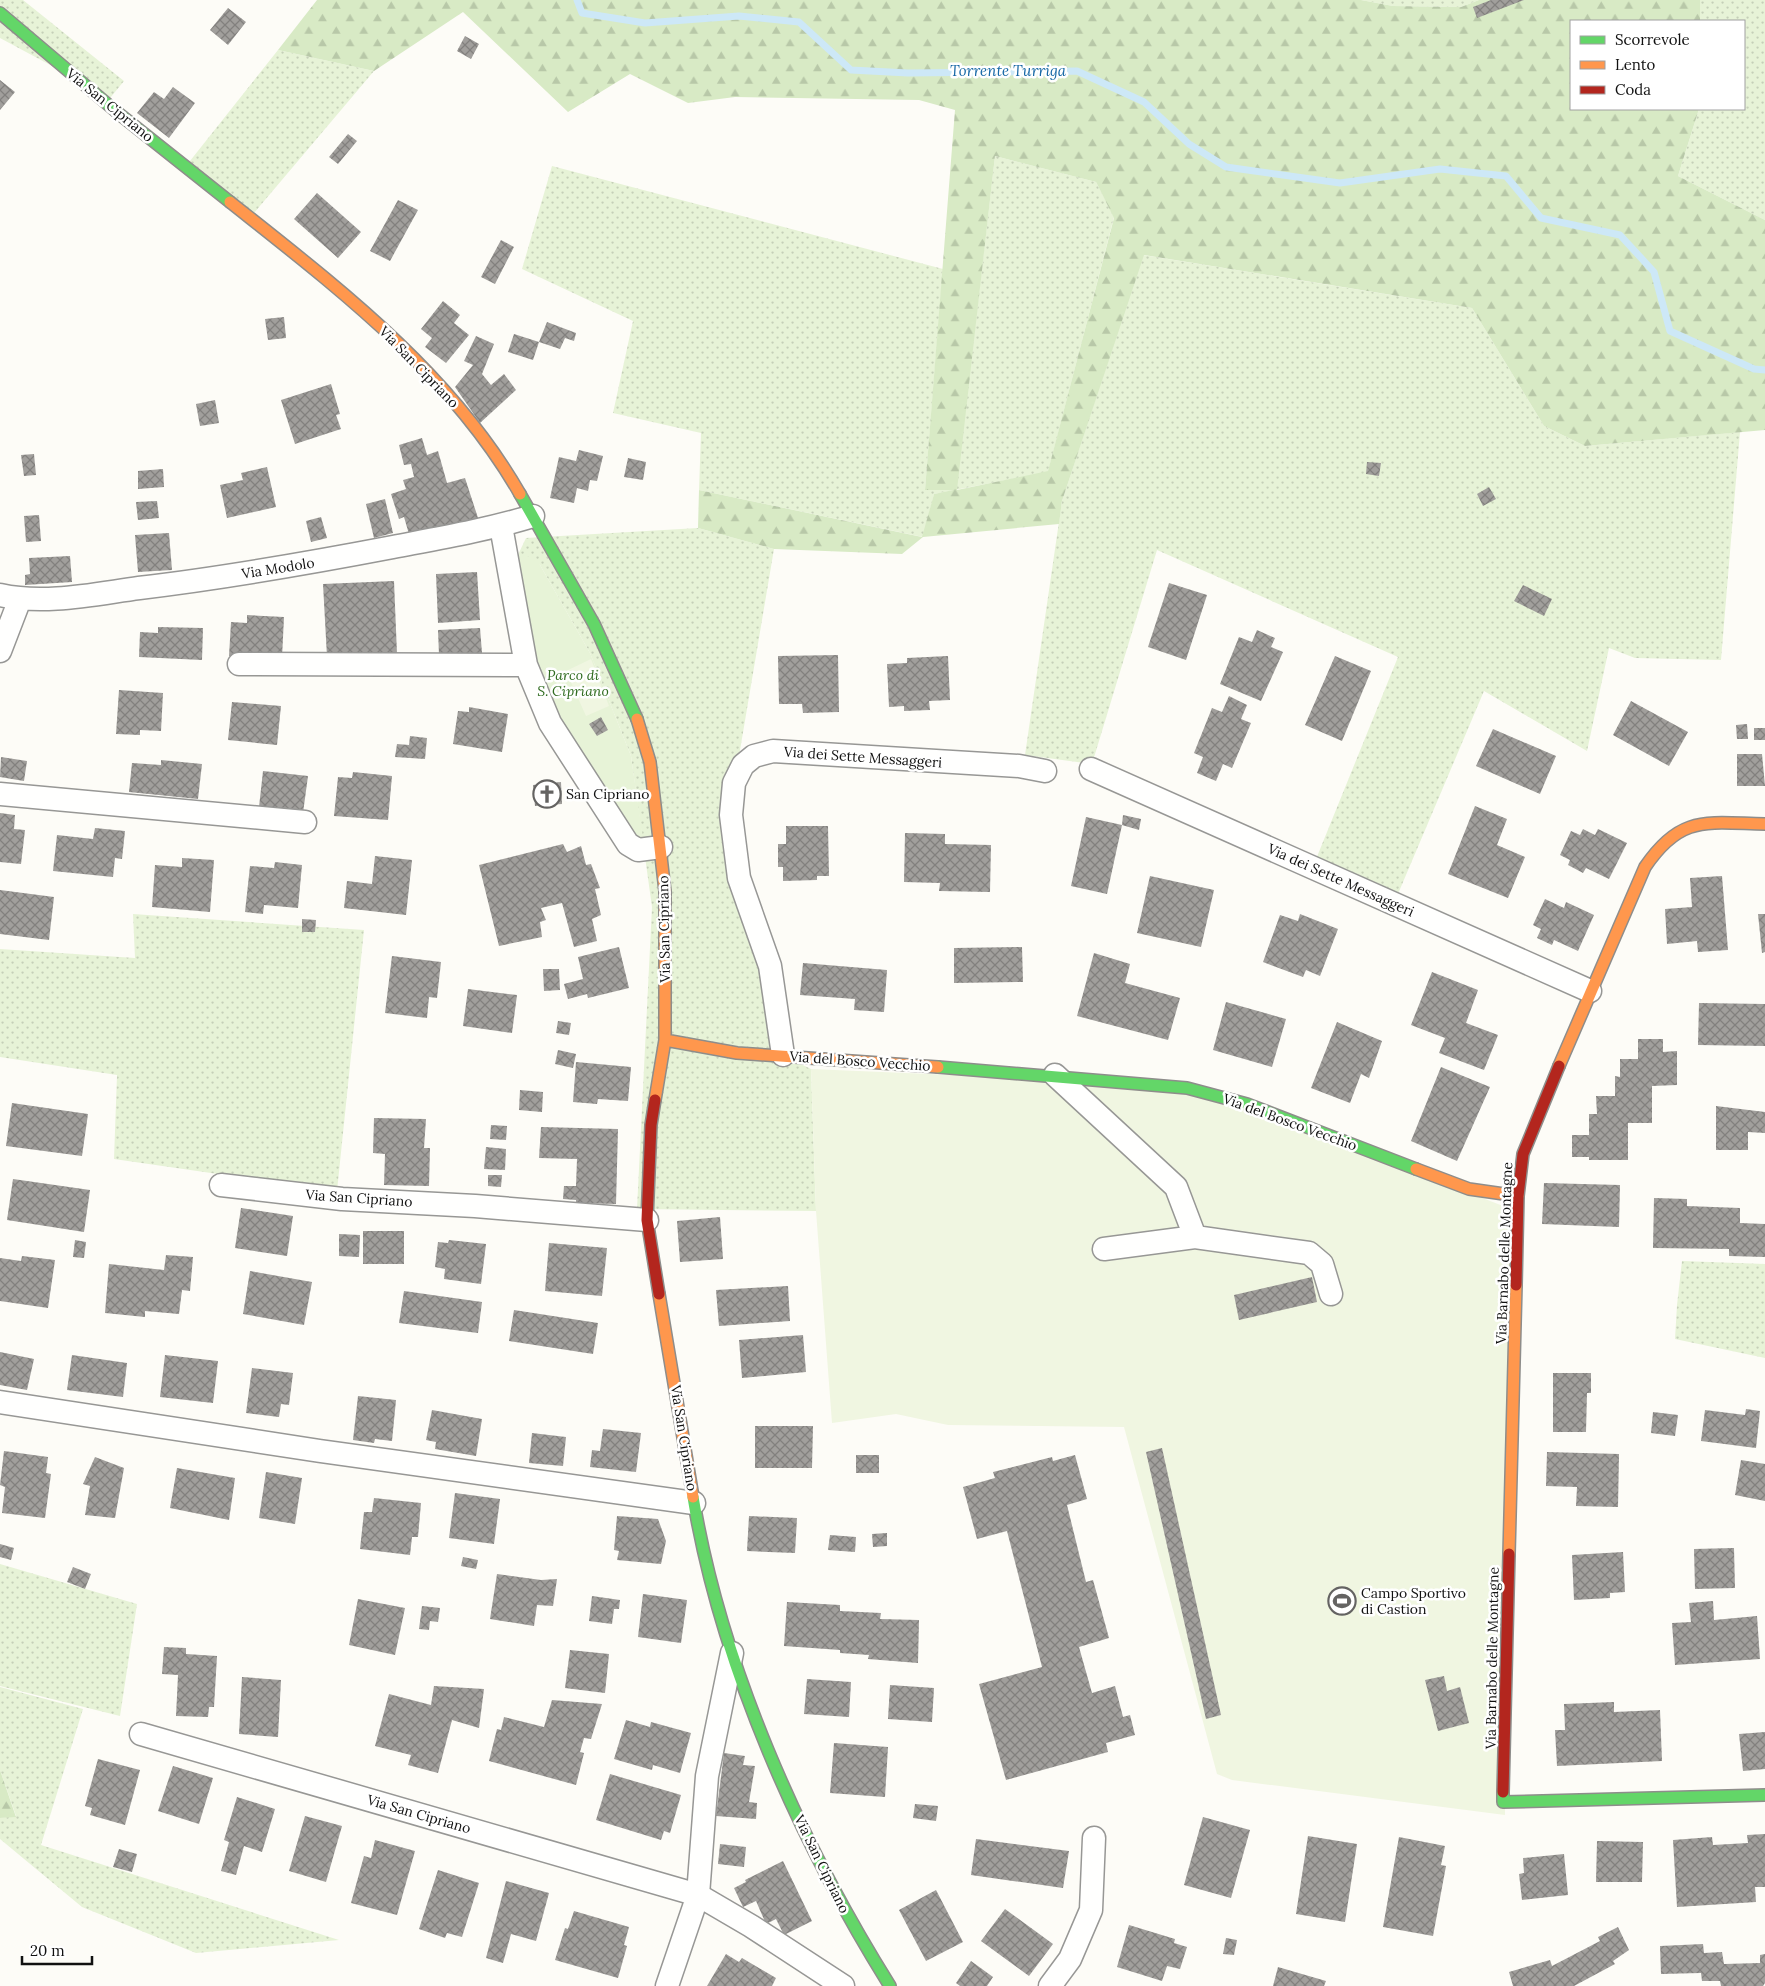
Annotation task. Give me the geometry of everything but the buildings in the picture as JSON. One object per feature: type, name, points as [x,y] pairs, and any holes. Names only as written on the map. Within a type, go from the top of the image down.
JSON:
[{"type":"main road","name":"Via San Cipriano","points":[[0,13],[118,113],[342,291],[400,344],[427,372],[484,441],[510,477],[594,624],[629,696],[642,731],[650,762],[665,891],[665,1040],[651,1125],[648,1220],[694,1503],[732,1653],[774,1762],[812,1846],[858,1936],[890,1986]]},
{"type":"main road","name":"Via Barnabo delle Montagne","points":[[1765,824],[1697,826],[1675,832],[1664,842],[1645,867],[1590,991],[1523,1154],[1518,1196],[1503,1802],[1765,1795]]},
{"type":"main road","name":"Via del Bosco Vecchio","points":[[665,1040],[737,1053],[1056,1075],[1187,1088],[1209,1092],[1247,1104],[1469,1190],[1518,1196]]},
{"type":"street","name":"Via Modolo","points":[[0,651],[10,597],[72,596],[190,582],[304,564],[501,526],[533,516]]},
{"type":"street","points":[[501,526],[526,665],[550,723],[628,844],[638,850],[661,847]]},
{"type":"street","points":[[238,664],[526,665]]},
{"type":"street","name":"Via dei Sette Messaggeri","points":[[782,1055],[770,966],[739,878],[732,828],[734,783],[743,765],[754,756],[773,751],[1019,766],[1045,771]]},
{"type":"street","name":"Via dei Sette Messaggeri","points":[[1091,769],[1590,991]]},
{"type":"street","points":[[0,794],[305,822]]},
{"type":"street","points":[[1056,1075],[1176,1188],[1195,1237]]},
{"type":"street","name":"Via San Cipriano","points":[[221,1185],[342,1199],[475,1206],[648,1220]]},
{"type":"street","points":[[1104,1249],[1195,1237],[1309,1253],[1322,1264],[1331,1294]]},
{"type":"street","points":[[0,1402],[310,1450],[694,1503]]},
{"type":"street","name":"Via San Cipriano","points":[[667,1986],[698,1894],[707,1776],[732,1653]]},
{"type":"street","name":"Via San Cipriano","points":[[141,1734],[698,1894],[843,1986]]},
{"type":"street","points":[[1050,1986],[1070,1959],[1091,1910],[1094,1838]]},
{"type":"green space","points":[[0,0],[23,0],[124,81],[106,103],[80,81],[0,38]]},
{"type":"green space","points":[[317,0],[1361,0],[1393,6],[1461,7],[1479,0],[1700,0],[1700,20],[1570,20],[1570,110],[1699,110],[1678,176],[1765,220],[1765,430],[1585,446],[1544,426],[1472,308],[1144,255],[1062,501],[1059,524],[923,537],[902,554],[774,549],[698,528],[699,490],[922,537],[934,494],[953,490],[925,490],[955,110],[919,100],[735,97],[688,103],[630,74],[568,112],[463,12],[374,71],[278,50]],"holes":[[[995,156],[1096,182],[1114,218],[1048,471],[957,490]]]},
{"type":"green space","points":[[1361,0],[1479,0],[1461,7],[1393,6]]},
{"type":"green space","points":[[1700,0],[1765,0],[1765,220],[1678,176],[1699,110],[1745,110],[1745,20],[1700,20]]},
{"type":"green space","points":[[278,50],[374,71],[248,220],[186,166]]},
{"type":"green space","points":[[995,156],[1096,182],[1114,217],[1048,472],[956,490]]},
{"type":"green space","points":[[552,166],[943,269],[925,490],[955,490],[934,494],[923,537],[699,490],[701,433],[613,413],[633,321],[522,269]]},
{"type":"green space","points":[[1143,255],[1472,308],[1544,426],[1585,446],[1740,432],[1721,660],[1635,658],[1609,648],[1587,751],[1484,691],[1392,908],[1312,869],[1398,657],[1157,550],[1092,764],[1025,755],[1062,501]]},
{"type":"green space","points":[[698,528],[774,549],[737,768],[732,827],[780,1054],[811,1069],[816,1211],[637,1209],[652,907],[631,756],[590,653],[540,565],[516,559],[526,538]]},
{"type":"green space","name":"Parco di S. Cipriano","points":[[526,555],[540,565],[590,653],[631,756],[643,838],[636,839],[553,708],[535,653],[516,559]]},
{"type":"green space","points":[[591,659],[609,706],[586,716],[566,671]]},
{"type":"green space","points":[[133,914],[364,930],[337,1191],[114,1159],[117,1075],[0,1057],[0,949],[135,958]]},
{"type":"green space","name":"Campo Sportivo di Castion","points":[[811,1069],[1188,1085],[1511,1209],[1505,1815],[1232,1780],[1217,1774],[1124,1427],[948,1425],[896,1414],[832,1423],[816,1211]]},
{"type":"green space","points":[[1682,1261],[1765,1264],[1765,1358],[1675,1339]]},
{"type":"green space","points":[[0,1564],[137,1604],[120,1716],[0,1686]]},
{"type":"green space","points":[[0,1687],[83,1709],[41,1845],[339,1940],[196,1953],[82,1907],[0,1839],[0,1818],[16,1816],[0,1770]]},
{"type":"green space","points":[[0,1770],[16,1817],[0,1818]]},
{"type":"waterway","name":"Torrente Turriga","points":[[577,0],[582,13],[645,23],[739,16],[799,22],[851,70],[908,73],[1077,71],[1144,102],[1189,144],[1226,167],[1340,183],[1440,169],[1506,176],[1541,218],[1620,235],[1654,272],[1670,331],[1754,369],[1765,370]]},
{"type":"traffic: fast","points":[[0,13],[118,113],[230,202]]},
{"type":"traffic: fast","points":[[520,494],[594,624],[637,719]]},
{"type":"traffic: fast","points":[[938,1067],[1187,1088],[1247,1104],[1416,1169]]},
{"type":"traffic: fast","points":[[693,1497],[706,1561],[723,1624],[744,1688],[768,1751],[825,1873],[890,1986]]},
{"type":"traffic: fast","points":[[1503,1792],[1503,1802],[1765,1795]]},
{"type":"traffic: slow","points":[[230,202],[351,300],[426,371],[461,409],[492,450],[520,494]]},
{"type":"traffic: slow","points":[[637,719],[650,762],[665,891],[665,1040],[655,1100]]},
{"type":"traffic: slow","points":[[1559,1066],[1645,867],[1658,850],[1683,830],[1697,825],[1711,823],[1765,824]]},
{"type":"traffic: slow","points":[[665,1040],[737,1053],[938,1067]]},
{"type":"traffic: slow","points":[[1416,1169],[1469,1189],[1518,1196]]},
{"type":"traffic: slow","points":[[1509,1554],[1516,1285]]},
{"type":"traffic: slow","points":[[659,1294],[693,1497]]},
{"type":"traffic: jam","points":[[1516,1285],[1518,1196],[1523,1154],[1559,1066]]},
{"type":"traffic: jam","points":[[655,1100],[651,1125],[647,1220],[659,1294]]},
{"type":"traffic: jam","points":[[1503,1792],[1509,1554]]},
{"type":"place","name":"San Cipriano","points":[[547,794]]},
{"type":"place","name":"Campo Sportivo di Castion","points":[[1342,1601]]}]
